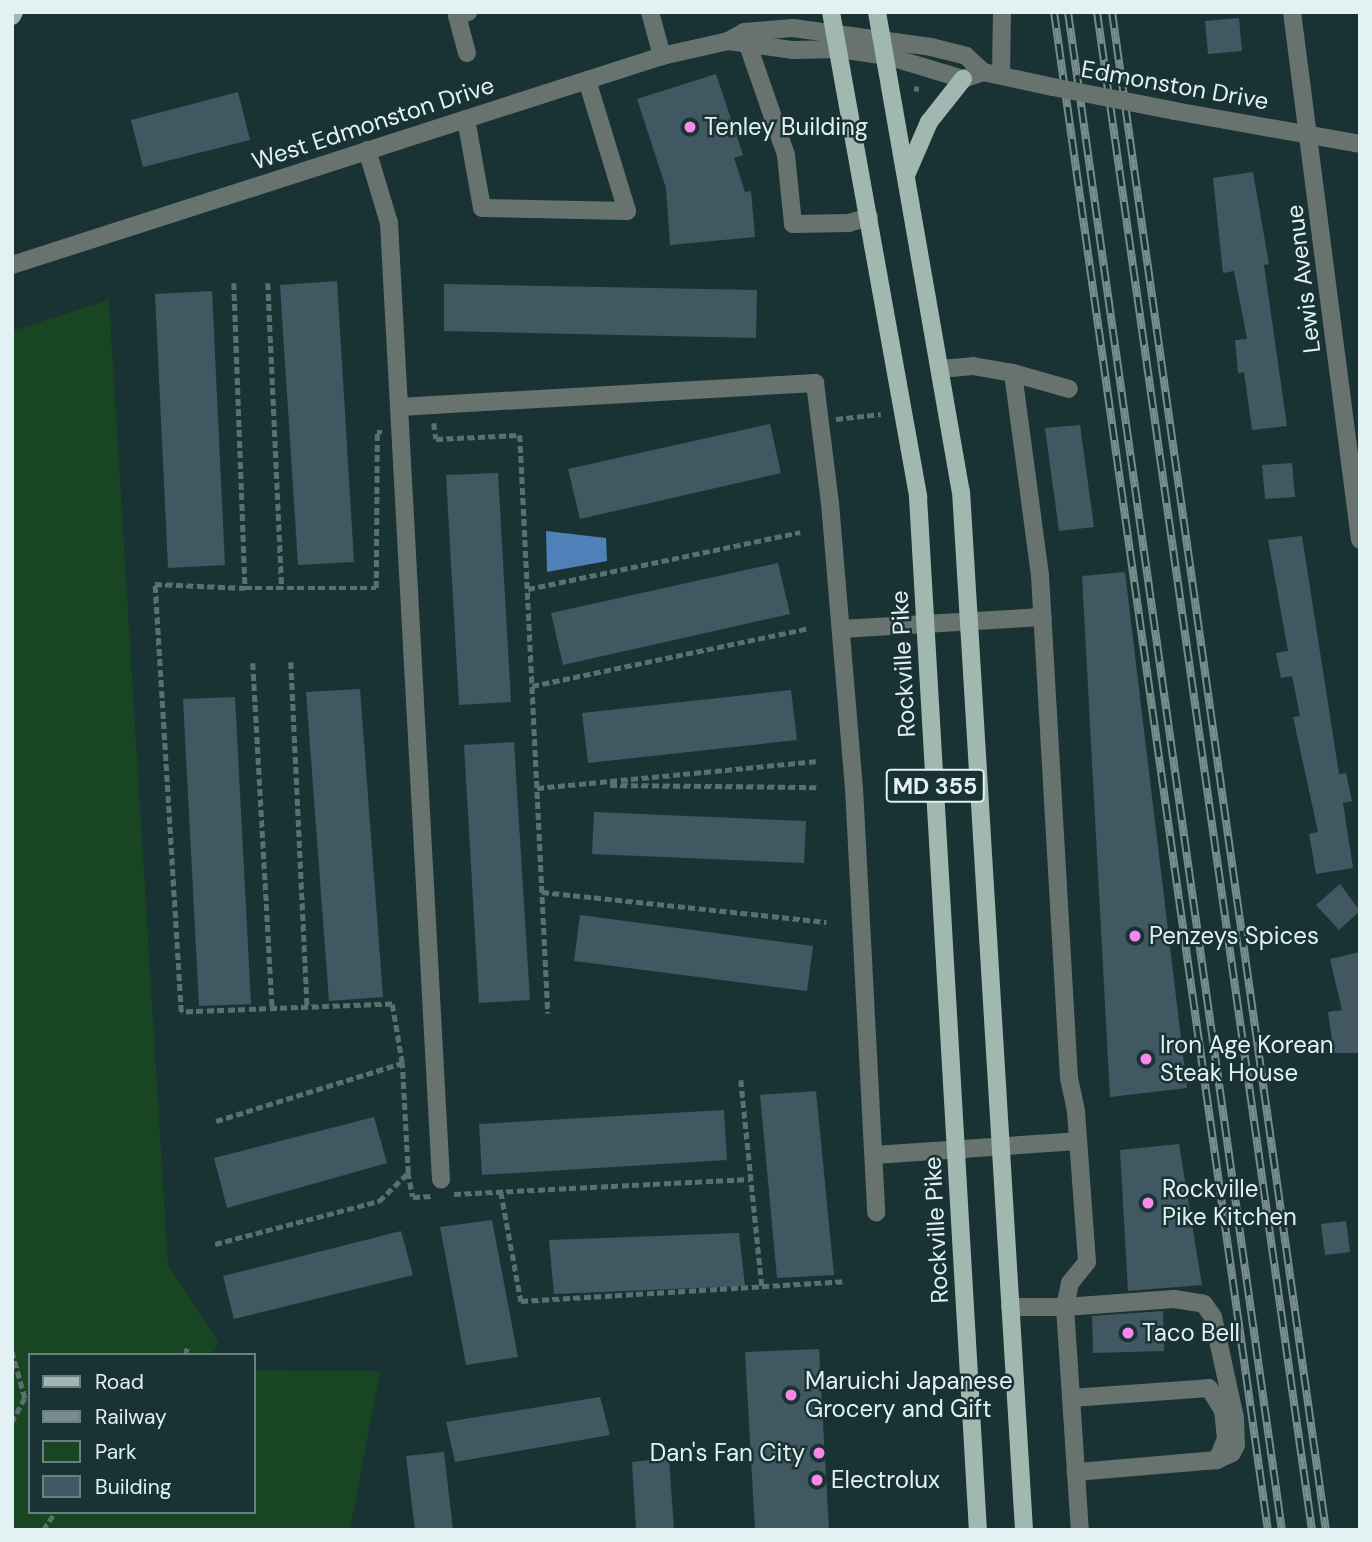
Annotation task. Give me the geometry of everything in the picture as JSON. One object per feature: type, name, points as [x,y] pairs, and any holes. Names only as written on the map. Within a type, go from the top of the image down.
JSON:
[{"type":"main road","name":"Rockville Pike","points":[[831,12],[918,497],[978,1530]]},
{"type":"main road","name":"MD 355","points":[[877,12],[886,48],[961,491],[1024,1530]]},
{"type":"main road","points":[[907,173],[929,122],[963,79]]},
{"type":"street","points":[[467,53],[457,16],[468,12]]},
{"type":"street","points":[[650,12],[662,56]]},
{"type":"street","points":[[1001,75],[1002,12]]},
{"type":"street","name":"Lewis Avenue","points":[[1292,12],[1356,482],[1360,540]]},
{"type":"street","name":"West Edmonston Drive","points":[[12,265],[662,56],[728,41],[744,32],[768,28],[838,40]]},
{"type":"street","name":"West Edmonston Drive","points":[[728,41],[793,50],[838,40]]},
{"type":"street","name":"Edmonston Drive","points":[[838,40],[966,56],[983,72]]},
{"type":"street","points":[[748,45],[786,155],[793,223],[849,223],[869,217]]},
{"type":"street","name":"Edmonston Drive","points":[[886,48],[963,79],[983,72],[1175,111],[1360,144]]},
{"type":"street","points":[[466,119],[482,208],[627,211],[587,80]]},
{"type":"street","points":[[368,150],[389,223],[442,1190]]},
{"type":"street","points":[[12,251],[34,258]]},
{"type":"street","points":[[940,369],[973,366],[1013,373],[1069,389]]},
{"type":"street","points":[[1013,373],[1043,617],[1069,1078],[1079,1140],[1087,1262],[1070,1283],[1065,1307],[1080,1530]]},
{"type":"street","points":[[399,407],[815,383],[855,788],[876,1212]]},
{"type":"street","points":[[841,629],[1043,617]]},
{"type":"street","points":[[874,1155],[1079,1140]]},
{"type":"street","points":[[1010,1307],[1065,1307],[1174,1299],[1204,1304],[1213,1317],[1236,1418],[1236,1445],[1232,1453],[1217,1460],[1076,1472]]},
{"type":"street","points":[[1071,1398],[1209,1388],[1223,1410],[1226,1439],[1217,1460]]},
{"type":"path","points":[[920,79],[917,89],[923,95]]},
{"type":"path","points":[[234,283],[245,588]]},
{"type":"path","points":[[268,283],[282,589]]},
{"type":"path","points":[[431,406],[436,439],[520,435],[548,1013]]},
{"type":"path","points":[[819,421],[881,414]]},
{"type":"path","points":[[400,432],[377,432],[376,588],[282,589],[155,584],[181,1012],[392,1004],[402,1063],[408,1172],[413,1197],[442,1190],[501,1192],[751,1179]]},
{"type":"path","points":[[527,589],[800,532]]},
{"type":"path","points":[[532,686],[809,628]]},
{"type":"path","points":[[291,662],[307,1007]]},
{"type":"path","points":[[254,663],[272,1009]]},
{"type":"path","points":[[537,788],[592,785],[816,761]]},
{"type":"path","points":[[592,785],[818,787]]},
{"type":"path","points":[[542,892],[826,922]]},
{"type":"path","points":[[216,1121],[402,1063]]},
{"type":"path","points":[[741,1080],[762,1287]]},
{"type":"path","points":[[215,1244],[379,1202],[408,1172]]},
{"type":"path","points":[[501,1192],[521,1301],[844,1281]]},
{"type":"path","points":[[186,1353],[188,1345]]},
{"type":"path","points":[[12,1351],[25,1398],[12,1422]]},
{"type":"path","points":[[43,1530],[54,1514]]},
{"type":"green space","points":[[109,300],[168,1265],[218,1342],[214,1353],[28,1353],[28,1514],[256,1514],[256,1370],[380,1371],[350,1530],[12,1530],[12,331]]},
{"type":"water","points":[[546,531],[606,538],[607,561],[547,572]]},
{"type":"building","points":[[1239,18],[1242,51],[1208,54],[1205,21]]},
{"type":"building","points":[[716,74],[743,155],[734,158],[745,192],[751,191],[755,237],[670,245],[666,188],[637,99]]},
{"type":"building","points":[[238,92],[250,140],[143,167],[131,120]]},
{"type":"building","points":[[1253,172],[1269,264],[1264,265],[1287,426],[1252,430],[1244,372],[1238,373],[1235,340],[1247,339],[1234,271],[1223,273],[1213,178]]},
{"type":"building","points":[[337,281],[354,562],[298,565],[280,285]]},
{"type":"building","points":[[444,284],[757,290],[756,338],[444,331]]},
{"type":"building","points":[[212,291],[225,565],[168,568],[155,294]]},
{"type":"building","points":[[770,424],[781,473],[580,519],[568,469]]},
{"type":"building","points":[[1080,425],[1094,527],[1059,531],[1045,428]]},
{"type":"building","points":[[1292,463],[1295,497],[1265,499],[1262,465]]},
{"type":"building","points":[[498,473],[511,702],[459,705],[446,475]]},
{"type":"building","points":[[1302,536],[1339,774],[1346,773],[1352,801],[1343,803],[1353,868],[1316,874],[1309,834],[1318,832],[1293,717],[1300,716],[1292,676],[1281,678],[1276,653],[1288,651],[1268,540]]},
{"type":"building","points":[[778,563],[790,614],[563,665],[551,613]]},
{"type":"building","points":[[1125,572],[1187,1088],[1110,1097],[1082,576]]},
{"type":"building","points":[[360,689],[383,997],[329,1001],[306,692]]},
{"type":"building","points":[[791,690],[797,740],[588,763],[582,713]]},
{"type":"building","points":[[235,697],[251,1004],[199,1006],[183,699]]},
{"type":"building","points":[[514,742],[530,1000],[479,1003],[464,745]]},
{"type":"building","points":[[594,812],[806,821],[804,863],[592,854]]},
{"type":"building","points":[[1340,884],[1360,911],[1339,930],[1316,905]]},
{"type":"building","points":[[580,915],[813,946],[807,991],[574,961]]},
{"type":"building","points":[[1360,952],[1360,1053],[1334,1053],[1328,1012],[1342,1010],[1330,959]]},
{"type":"building","points":[[816,1091],[834,1275],[777,1278],[760,1095]]},
{"type":"building","points":[[724,1110],[727,1160],[482,1175],[479,1124]]},
{"type":"building","points":[[374,1117],[387,1163],[227,1208],[214,1158]]},
{"type":"building","points":[[1179,1144],[1202,1285],[1128,1291],[1120,1150]]},
{"type":"building","points":[[492,1220],[518,1357],[466,1365],[440,1227]]},
{"type":"building","points":[[1346,1221],[1350,1252],[1325,1255],[1321,1224]]},
{"type":"building","points":[[401,1231],[413,1275],[234,1319],[223,1276]]},
{"type":"building","points":[[739,1233],[745,1286],[554,1294],[549,1240]]},
{"type":"building","name":"Taco Bell","points":[[1163,1311],[1164,1351],[1093,1353],[1092,1316]]},
{"type":"building","points":[[819,1349],[829,1530],[755,1530],[745,1352]]},
{"type":"building","points":[[600,1397],[610,1435],[455,1462],[446,1422]]},
{"type":"building","points":[[444,1452],[453,1530],[415,1530],[406,1456]]},
{"type":"building","points":[[669,1458],[674,1530],[636,1530],[632,1462]]},
{"type":"railway","points":[[1054,12],[1268,1530]]},
{"type":"railway","points":[[1068,12],[1282,1530]]},
{"type":"railway","points":[[1097,12],[1312,1530]]},
{"type":"railway","points":[[1112,12],[1326,1530]]},
{"type":"place","name":"Tenley Building","points":[[690,127]]},
{"type":"place","name":"Penzeys Spices","points":[[1135,936]]},
{"type":"place","name":"Iron Age Korean Steak House","points":[[1146,1059]]},
{"type":"place","name":"Rockville Pike Kitchen","points":[[1148,1203]]},
{"type":"place","name":"Taco Bell","points":[[1128,1333]]},
{"type":"place","name":"Maruichi Japanese Grocery and Gift","points":[[791,1395]]},
{"type":"place","name":"Dan's Fan City","points":[[819,1453]]},
{"type":"place","name":"Electrolux","points":[[817,1480]]}]
